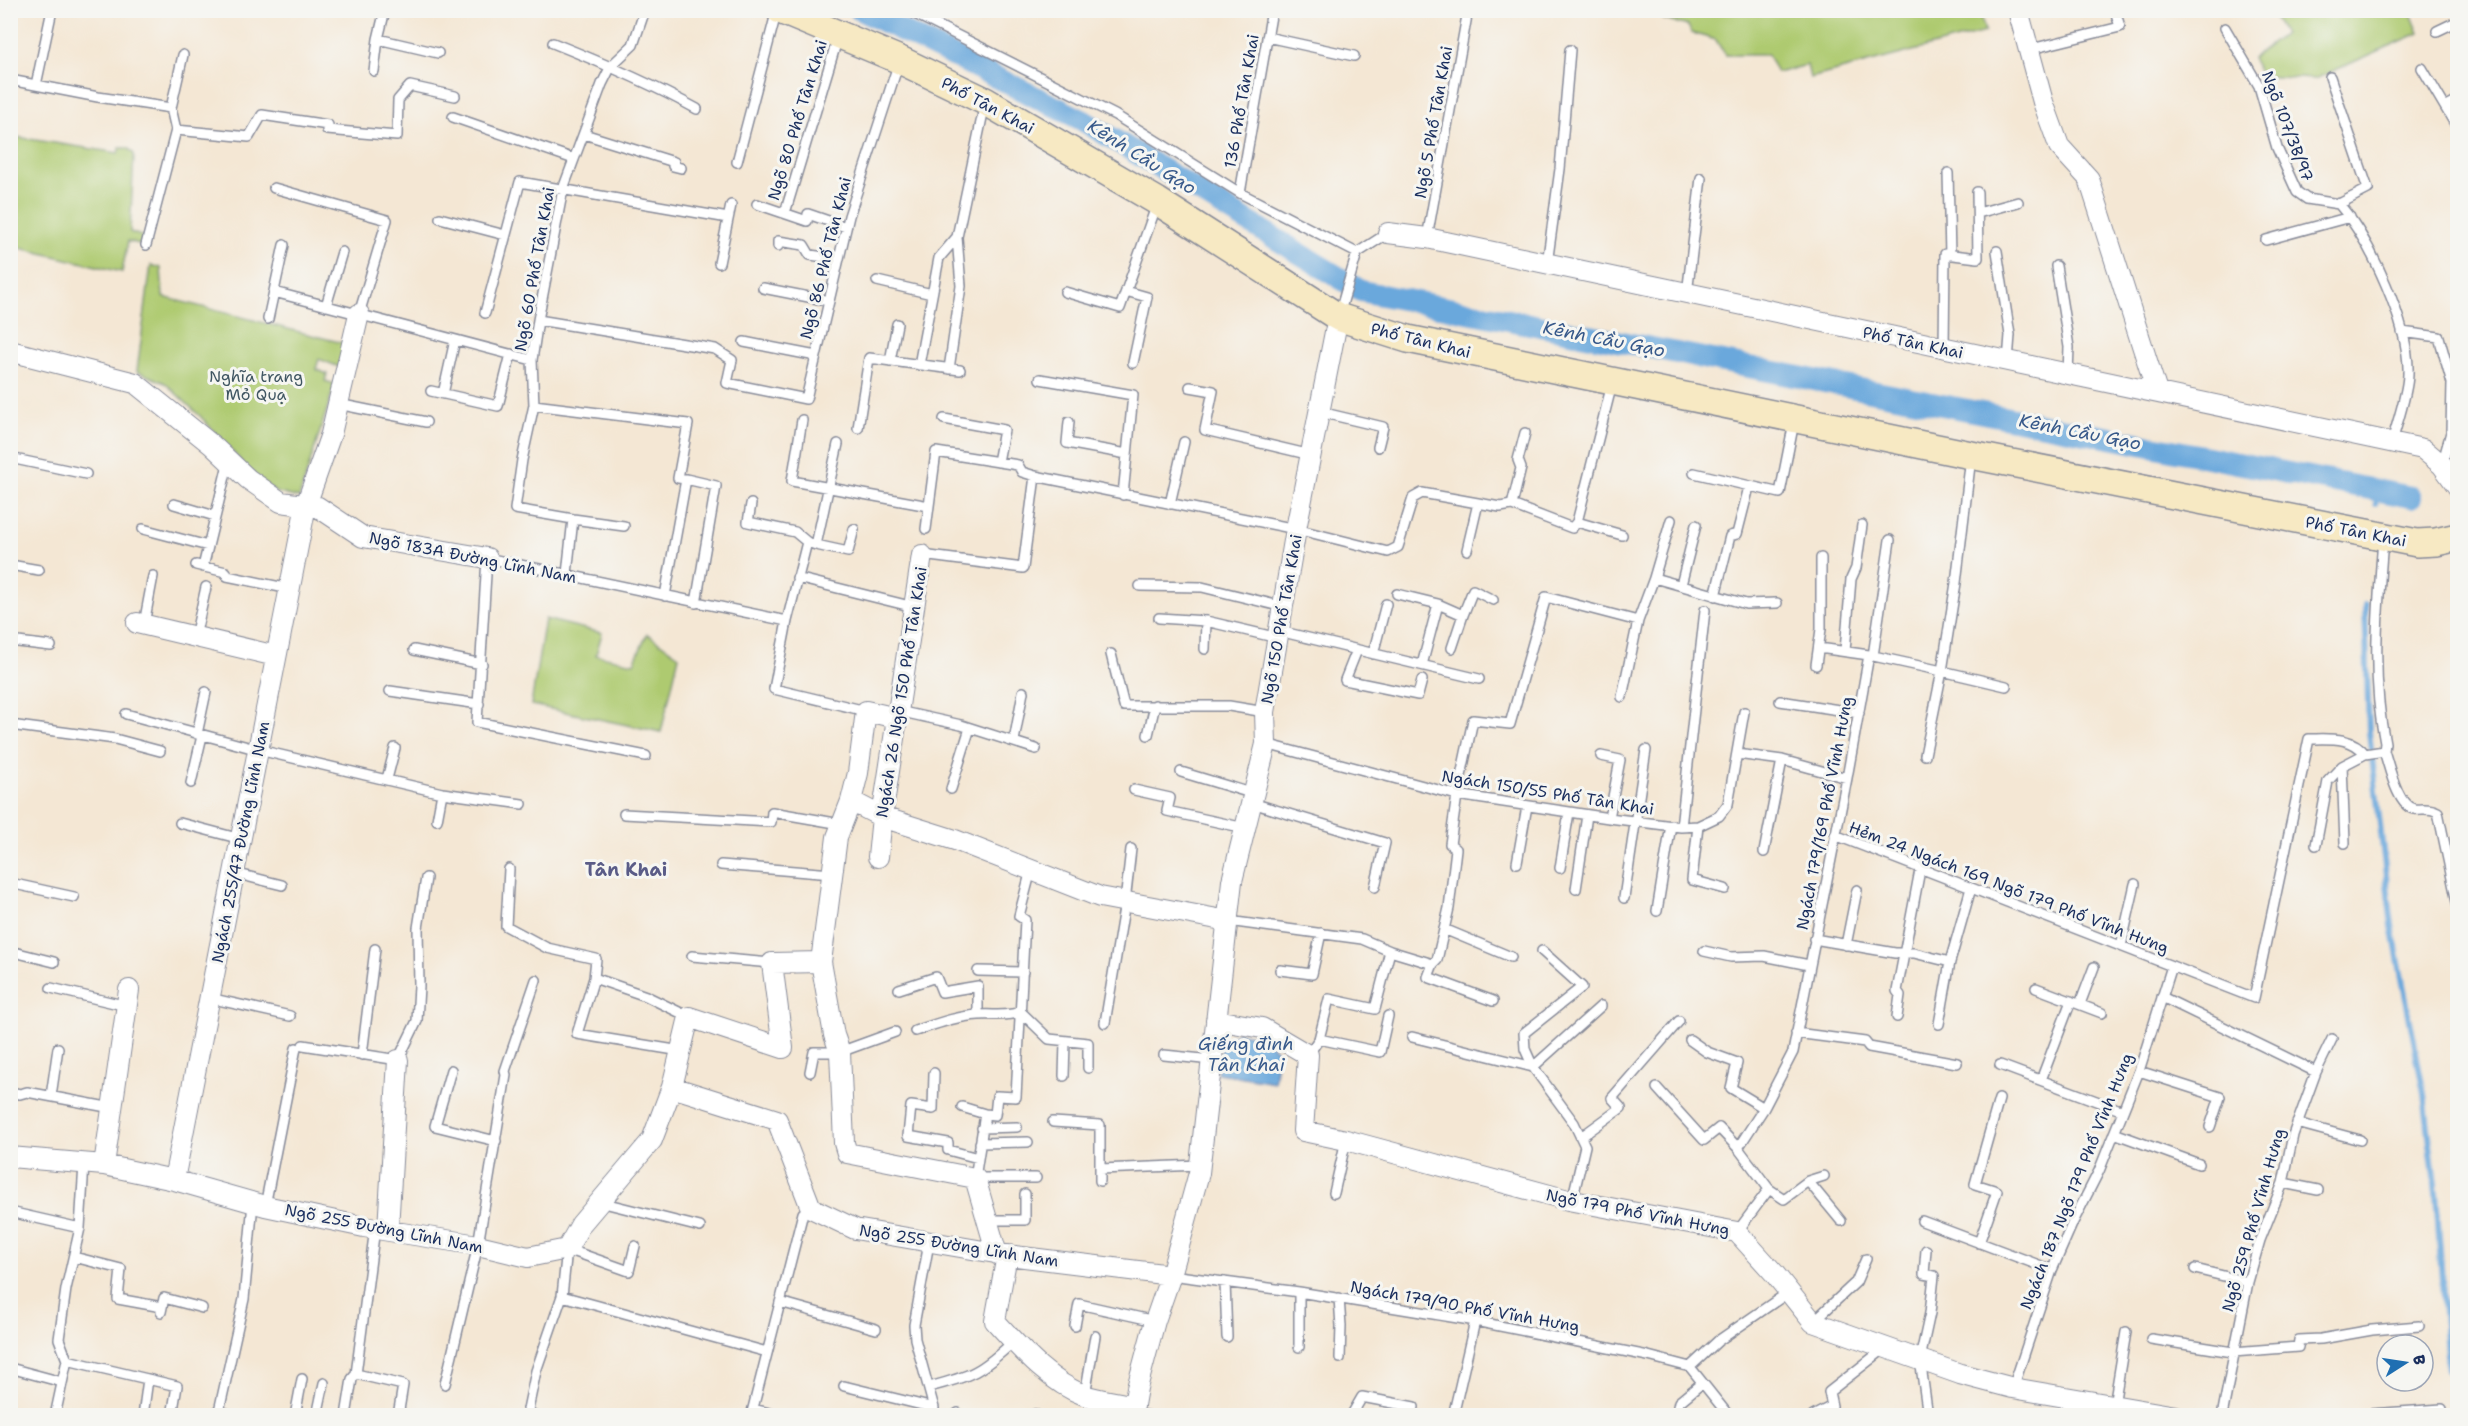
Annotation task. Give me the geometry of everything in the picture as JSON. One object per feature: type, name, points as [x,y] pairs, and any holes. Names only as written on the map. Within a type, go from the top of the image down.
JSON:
[{"type":"street","name":"Phố Tân Khai","points":[[778,10],[900,60],[985,101],[1340,310],[1408,339],[2383,537],[2416,543],[2436,542],[2457,537]]},
{"type":"street","points":[[2018,10],[2027,50],[2059,146],[2089,178],[2157,392]]},
{"type":"street","name":"Phố Tân Khai","points":[[1388,233],[1427,238],[2423,449],[2442,465],[2457,486]]},
{"type":"street","name":"Ngõ 150 Phố Tân Khai","points":[[1228,921],[1232,881],[1266,744],[1265,712],[1296,529],[1340,310]]},
{"type":"street","name":"Ngách 255/47 Đường Lĩnh Nam","points":[[174,1180],[306,505],[331,434],[359,314]]},
{"type":"street","name":"Ngõ 183A Đường Lĩnh Nam","points":[[10,351],[135,383],[229,460],[248,479],[281,502],[318,507],[363,537],[487,558]]},
{"type":"street","name":"Ngách 26 Ngõ 150 Phố Tân Khai","points":[[878,857],[897,714],[922,555]]},
{"type":"street","points":[[140,624],[276,656]]},
{"type":"street","points":[[851,801],[882,817],[955,840],[1100,897],[1228,921],[1200,1165],[1171,1275],[1155,1321],[1137,1412],[1085,1395],[1061,1383],[1014,1341],[996,1321],[1002,1254],[987,1220],[975,1178],[847,1153],[844,1143],[840,1052],[834,1035],[821,962],[832,874],[841,824],[851,801],[858,773],[866,711],[897,714]]},
{"type":"street","points":[[567,1249],[581,1224],[652,1140],[672,1087],[689,1017],[783,1048],[772,963],[821,962]]},
{"type":"street","points":[[94,1165],[112,1108],[128,998]]},
{"type":"street","points":[[1216,1020],[1262,1028],[1313,1047]]},
{"type":"street","name":"Ngõ 179 Phố Vĩnh Hưng","points":[[1313,1047],[1303,1131],[1346,1140],[1572,1201],[1737,1232],[1813,1322]]},
{"type":"street","points":[[381,1229],[398,1060]]},
{"type":"street","points":[[672,1087],[777,1120],[811,1208]]},
{"type":"street","name":"Ngõ 255 Đường Lĩnh Nam","points":[[10,1157],[94,1165],[174,1180],[259,1204],[381,1229],[478,1245],[528,1257],[567,1249]]},
{"type":"street","name":"Ngõ 255 Đường Lĩnh Nam","points":[[811,1208],[855,1230],[1002,1254],[1171,1275]]},
{"type":"street","points":[[1813,1322],[1960,1374],[2092,1409],[2120,1409],[2176,1416]]},
{"type":"lane","points":[[36,85],[52,10]]},
{"type":"lane","points":[[374,71],[385,10]]},
{"type":"lane","name":"Ngõ 60 Phố Tân Khai","points":[[573,519],[515,509],[522,460],[534,405],[532,360],[563,189],[611,66],[633,45],[645,10]]},
{"type":"lane","points":[[737,162],[778,10]]},
{"type":"lane","points":[[907,10],[1115,115],[1240,193],[1356,258],[1340,310]]},
{"type":"lane","name":"Ngõ 5 Phố Tân Khai","points":[[1427,238],[1468,10]]},
{"type":"lane","points":[[2027,50],[2120,27],[2115,10]]},
{"type":"lane","name":"136 Phố Tân Khai","points":[[1240,193],[1271,12]]},
{"type":"lane","points":[[2437,31],[2457,21]]},
{"type":"lane","name":"Ngõ 107/3B/97","points":[[2226,28],[2259,86],[2277,148],[2297,192],[2307,199],[2339,204]]},
{"type":"lane","name":"Ngõ 80 Phố Tân Khai","points":[[785,213],[839,35]]},
{"type":"lane","points":[[1267,37],[1354,56]]},
{"type":"lane","points":[[378,39],[438,53]]},
{"type":"lane","points":[[553,43],[611,66],[697,109]]},
{"type":"lane","points":[[1547,264],[1560,170],[1570,50]]},
{"type":"lane","points":[[146,245],[176,130],[171,108],[183,55]]},
{"type":"lane","name":"Ngõ 86 Phố Tân Khai","points":[[538,320],[716,349],[732,360],[727,383],[806,399],[846,227],[900,60]]},
{"type":"lane","points":[[2422,68],[2457,129]]},
{"type":"lane","points":[[2330,77],[2368,189],[2339,204],[2350,217],[2389,290],[2402,332],[2409,374],[2392,442]]},
{"type":"lane","points":[[10,80],[171,108]]},
{"type":"lane","points":[[176,130],[249,137],[262,115],[328,125],[327,130],[397,136],[398,100],[410,86],[454,96]]},
{"type":"lane","points":[[2445,107],[2457,100]]},
{"type":"lane","points":[[949,369],[961,286],[957,237],[985,101]]},
{"type":"lane","points":[[453,117],[574,159]]},
{"type":"lane","points":[[584,134],[675,162],[673,166],[681,168]]},
{"type":"lane","points":[[1947,173],[1950,255]]},
{"type":"lane","points":[[1687,294],[1701,178]]},
{"type":"lane","points":[[485,313],[520,182],[728,218]]},
{"type":"lane","points":[[274,188],[387,220],[359,314]]},
{"type":"lane","points":[[1944,349],[1944,254],[1978,258],[1977,192]]},
{"type":"lane","points":[[1065,292],[1120,308],[1157,201]]},
{"type":"lane","points":[[1978,213],[2018,202]]},
{"type":"lane","points":[[757,204],[807,221],[808,214],[846,227]]},
{"type":"lane","points":[[719,263],[731,205]]},
{"type":"lane","points":[[2266,240],[2350,217]]},
{"type":"lane","points":[[440,218],[505,235]]},
{"type":"lane","name":"Phố Tân Khai","points":[[1356,258],[1388,233]]},
{"type":"lane","points":[[919,364],[939,258],[957,237]]},
{"type":"lane","points":[[778,246],[778,241],[804,245],[810,255],[839,259]]},
{"type":"lane","points":[[268,319],[284,245]]},
{"type":"lane","points":[[1997,251],[2010,335],[2008,361]]},
{"type":"lane","points":[[326,306],[342,252]]},
{"type":"lane","points":[[2056,266],[2069,347],[2068,374]]},
{"type":"lane","points":[[877,281],[932,294]]},
{"type":"lane","points":[[763,288],[829,301]]},
{"type":"lane","points":[[1126,291],[1147,297],[1133,363]]},
{"type":"lane","points":[[274,292],[532,360]]},
{"type":"lane","points":[[890,361],[897,324]]},
{"type":"lane","points":[[2402,332],[2439,337],[2452,383],[2451,432],[2442,465]]},
{"type":"lane","points":[[443,394],[455,340]]},
{"type":"lane","points":[[744,342],[816,356]]},
{"type":"lane","points":[[431,391],[498,406],[511,354]]},
{"type":"lane","points":[[858,428],[869,358],[960,370]]},
{"type":"lane","points":[[1040,379],[1133,395],[1123,495]]},
{"type":"lane","points":[[926,529],[936,452],[1018,465],[1022,472],[1035,476],[1296,529],[1388,552],[1398,547],[1416,495],[1422,493],[1500,507],[1512,505],[1572,528],[1576,522],[1613,382]]},
{"type":"lane","points":[[1190,387],[1213,391],[1205,430],[1311,455]]},
{"type":"lane","points":[[338,404],[426,422]]},
{"type":"lane","points":[[534,405],[688,424],[678,478],[716,486],[696,603]]},
{"type":"lane","points":[[1320,412],[1383,427],[1378,447]]},
{"type":"lane","points":[[944,419],[1004,430],[998,462]]},
{"type":"lane","points":[[1694,473],[1780,493],[1794,419]]},
{"type":"lane","points":[[802,420],[792,481],[929,506]]},
{"type":"lane","points":[[1069,422],[1067,444],[1127,454]]},
{"type":"lane","points":[[1512,505],[1521,468],[1518,460],[1525,434]]},
{"type":"lane","points":[[1170,504],[1184,442]]},
{"type":"lane","points":[[838,444],[812,544],[797,578],[774,690],[866,711]]},
{"type":"lane","points":[[1925,756],[1956,583],[1971,455]]},
{"type":"lane","points":[[10,458],[86,474]]},
{"type":"lane","points":[[229,460],[208,546],[200,566],[226,572],[227,576],[290,590]]},
{"type":"lane","name":"Ngách 26 Ngõ 150 Phố Tân Khai","points":[[922,555],[1023,568],[1035,476]]},
{"type":"lane","points":[[665,596],[686,479]]},
{"type":"lane","points":[[1715,596],[1730,536],[1737,534],[1749,487]]},
{"type":"lane","points":[[1467,550],[1478,503]]},
{"type":"lane","points":[[174,504],[215,516]]},
{"type":"lane","points":[[751,504],[748,522],[795,532],[812,544],[848,552],[854,529]]},
{"type":"lane","points":[[567,574],[573,519],[624,526]]},
{"type":"lane","points":[[1622,697],[1638,621],[1654,578],[1671,520]]},
{"type":"lane","points":[[1576,522],[1622,535]]},
{"type":"lane","points":[[1681,585],[1696,525]]},
{"type":"lane","points":[[1845,651],[1851,579],[1856,568],[1862,525]]},
{"type":"lane","points":[[142,530],[208,546]]},
{"type":"lane","points":[[2383,537],[2376,657],[2384,751],[2397,793],[2405,805],[2414,809],[2430,807],[2438,812],[2457,907]]},
{"type":"lane","name":"Ngách 179/169 Phố Vĩnh Hưng","points":[[1738,1148],[1764,1108],[1793,1052],[1871,656],[1890,540]]},
{"type":"lane","points":[[487,558],[477,722],[646,756]]},
{"type":"lane","name":"Ngõ 183A Đường Lĩnh Nam","points":[[487,558],[787,621]]},
{"type":"lane","points":[[1816,665],[1819,648],[1821,558]]},
{"type":"lane","points":[[10,565],[39,570]]},
{"type":"lane","points":[[140,624],[153,576]]},
{"type":"lane","points":[[797,578],[914,607]]},
{"type":"lane","points":[[1654,578],[1746,604],[1777,603]]},
{"type":"lane","points":[[1140,586],[1202,587],[1284,607]]},
{"type":"lane","points":[[195,637],[206,587]]},
{"type":"lane","points":[[1452,648],[1473,590],[1493,600]]},
{"type":"lane","points":[[1397,594],[1438,604],[1463,615]]},
{"type":"lane","points":[[1493,1001],[1428,977],[1437,960],[1444,929],[1455,849],[1450,844],[1473,716],[1510,724],[1546,597],[1638,621]]},
{"type":"lane","points":[[1373,654],[1386,604]]},
{"type":"lane","points":[[1422,665],[1438,604]]},
{"type":"lane","points":[[1681,827],[1705,610]]},
{"type":"lane","points":[[1159,618],[1206,621],[1279,634],[1479,679]]},
{"type":"lane","points":[[1205,649],[1206,621]]},
{"type":"lane","points":[[10,640],[51,645]]},
{"type":"lane","points":[[1819,648],[1871,656],[2006,686]]},
{"type":"lane","points":[[414,650],[482,664]]},
{"type":"lane","points":[[1357,650],[1345,680],[1418,695],[1422,680]]},
{"type":"lane","points":[[1111,654],[1124,706],[1229,706],[1265,712]]},
{"type":"lane","points":[[390,691],[479,704]]},
{"type":"lane","points":[[1014,741],[1023,692]]},
{"type":"lane","points":[[191,783],[206,693]]},
{"type":"lane","points":[[1780,701],[1859,713]]},
{"type":"lane","points":[[1148,735],[1155,705]]},
{"type":"lane","name":"Ngách 150/55 Phố Tân Khai","points":[[1266,744],[1457,795],[1636,822],[1681,827],[1698,826],[1712,821],[1726,809],[1744,712]]},
{"type":"lane","points":[[126,714],[199,735],[442,793],[522,804]]},
{"type":"lane","points":[[897,714],[970,728],[1036,749]]},
{"type":"lane","points":[[10,725],[115,739],[160,751]]},
{"type":"lane","points":[[951,789],[970,728]]},
{"type":"lane","points":[[2172,966],[2254,998],[2309,739],[2339,740],[2356,744],[2365,754]]},
{"type":"lane","points":[[387,779],[395,748]]},
{"type":"lane","points":[[1624,898],[1646,750]]},
{"type":"lane","points":[[2316,845],[2328,781],[2342,766],[2365,754],[2384,751]]},
{"type":"lane","points":[[1737,754],[1782,760],[1847,778]]},
{"type":"lane","points":[[1601,756],[1620,760],[1609,818]]},
{"type":"lane","points":[[1764,852],[1782,760]]},
{"type":"lane","points":[[2342,766],[2345,843]]},
{"type":"lane","points":[[1181,772],[1385,843],[1375,887]]},
{"type":"lane","points":[[1134,790],[1170,798],[1167,811],[1245,828]]},
{"type":"lane","points":[[437,820],[442,793]]},
{"type":"lane","points":[[1517,863],[1527,806]]},
{"type":"lane","points":[[624,814],[771,822],[772,812],[841,824]]},
{"type":"lane","points":[[1560,868],[1569,812]]},
{"type":"lane","points":[[1576,889],[1587,815]]},
{"type":"lane","points":[[180,823],[241,839]]},
{"type":"lane","points":[[1657,911],[1671,825]]},
{"type":"lane","points":[[1698,826],[1699,837],[1692,880],[1725,888]]},
{"type":"lane","name":"Hẻm 24 Ngách 169 Ngõ 179 Phố Vĩnh Hưng","points":[[1835,835],[1920,870],[2172,966]]},
{"type":"lane","points":[[1105,1023],[1125,902],[1131,849]]},
{"type":"lane","points":[[721,865],[832,874]]},
{"type":"lane","points":[[509,869],[506,926],[547,948],[596,959],[594,978],[577,1034],[681,1051]]},
{"type":"lane","points":[[962,1107],[995,1115],[997,1096],[1016,1097],[1025,920],[1019,916],[1031,870]]},
{"type":"lane","points":[[1897,1017],[1900,995],[1897,991],[1920,870]]},
{"type":"lane","points":[[234,873],[282,885]]},
{"type":"lane","points":[[235,1416],[219,1411],[244,1299],[259,1204],[299,1046],[398,1060],[417,1021],[418,928],[426,878]]},
{"type":"lane","points":[[10,883],[74,897]]},
{"type":"lane","points":[[2121,946],[2135,884]]},
{"type":"lane","points":[[1939,1024],[1950,962],[1971,888]]},
{"type":"lane","points":[[1846,945],[1857,890]]},
{"type":"lane","points":[[1228,921],[1362,939],[1390,951],[1433,964]]},
{"type":"lane","points":[[1444,929],[1511,957]]},
{"type":"lane","points":[[1280,970],[1312,974],[1321,933]]},
{"type":"lane","points":[[1814,939],[1914,953],[1950,962]]},
{"type":"lane","points":[[362,1055],[375,949]]},
{"type":"lane","points":[[10,951],[54,962]]},
{"type":"lane","points":[[1388,1016],[1380,1052],[1313,1047],[1329,999],[1375,1009],[1390,951]]},
{"type":"lane","points":[[1542,951],[1582,987],[1524,1033],[1525,1049],[1533,1067],[1574,1123],[1585,1146],[1572,1201]]},
{"type":"lane","points":[[1704,951],[1731,957],[1764,956],[1809,965]]},
{"type":"lane","points":[[692,956],[772,963]]},
{"type":"lane","name":"Ngách 187 Ngõ 179 Phố Vĩnh Hưng","points":[[2013,1388],[2052,1270],[2099,1171],[2139,1071],[2172,966]]},
{"type":"lane","points":[[2041,1080],[2094,967]]},
{"type":"lane","points":[[978,971],[1023,972]]},
{"type":"lane","points":[[899,989],[936,977],[942,992],[978,986],[978,1015]]},
{"type":"lane","points":[[594,978],[646,996],[689,1017]]},
{"type":"lane","points":[[445,1384],[478,1245],[496,1142],[505,1071],[536,980]]},
{"type":"lane","points":[[51,988],[128,998]]},
{"type":"lane","points":[[2036,988],[2102,1013]]},
{"type":"lane","points":[[2162,997],[2316,1072]]},
{"type":"lane","points":[[209,998],[290,1016]]},
{"type":"lane","points":[[1533,1067],[1601,1005]]},
{"type":"lane","points":[[915,1030],[949,1019],[978,1015],[1009,1016],[1021,1012]]},
{"type":"lane","points":[[1021,1012],[1049,1040],[1088,1043],[1088,1068]]},
{"type":"lane","points":[[1581,1137],[1621,1108],[1612,1098],[1679,1021]]},
{"type":"lane","points":[[810,1072],[814,1052],[840,1052],[895,1032]]},
{"type":"lane","points":[[1796,1033],[1865,1042],[1869,1047],[1957,1063]]},
{"type":"lane","points":[[1412,1037],[1533,1067]]},
{"type":"lane","name":"Ngõ 259 Phố Vĩnh Hưng","points":[[2222,1416],[2248,1282],[2260,1240],[2283,1183],[2297,1123],[2316,1072],[2332,1039]]},
{"type":"lane","points":[[1690,1040],[1707,1052],[1737,1063],[1731,1088],[1764,1108]]},
{"type":"lane","points":[[1064,1076],[1065,1042]]},
{"type":"lane","points":[[51,1096],[58,1048]]},
{"type":"lane","points":[[1164,1055],[1212,1060]]},
{"type":"lane","points":[[2000,1065],[2123,1111]]},
{"type":"lane","points":[[451,1070],[435,1126],[496,1142]]},
{"type":"lane","points":[[2139,1071],[2220,1096],[2210,1127]]},
{"type":"lane","points":[[934,1073],[933,1109],[911,1106],[908,1136],[948,1143],[948,1150],[978,1158]]},
{"type":"lane","points":[[1657,1088],[1704,1140],[1719,1128],[1738,1148],[1769,1189],[1784,1199],[1808,1180],[1824,1176]]},
{"type":"lane","points":[[10,1092],[27,1092],[112,1108]]},
{"type":"lane","points":[[1979,1243],[1997,1191],[1975,1184],[1999,1099]]},
{"type":"lane","points":[[985,1114],[975,1178],[1036,1178]]},
{"type":"lane","points":[[1053,1122],[1100,1125],[1100,1181]]},
{"type":"lane","points":[[2297,1123],[2360,1140]]},
{"type":"lane","points":[[982,1128],[1017,1127]]},
{"type":"lane","points":[[2114,1133],[2199,1164]]},
{"type":"lane","points":[[1334,1193],[1346,1140]]},
{"type":"lane","points":[[980,1143],[1028,1142]]},
{"type":"lane","points":[[55,1416],[67,1360],[59,1339],[66,1289],[94,1165]]},
{"type":"lane","points":[[1100,1169],[1200,1165]]},
{"type":"lane","points":[[1808,1180],[1841,1221]]},
{"type":"lane","points":[[2283,1183],[2318,1190]]},
{"type":"lane","points":[[1737,1232],[1769,1189]]},
{"type":"lane","points":[[987,1220],[1025,1220],[1025,1194]]},
{"type":"lane","points":[[600,1202],[700,1227]]},
{"type":"lane","points":[[781,1416],[752,1412],[803,1213],[811,1208]]},
{"type":"lane","points":[[10,1212],[80,1228]]},
{"type":"lane","points":[[1922,1221],[2052,1270]]},
{"type":"lane","points":[[346,1416],[352,1379],[356,1374],[381,1229]]},
{"type":"lane","points":[[844,1386],[933,1412],[929,1387],[915,1339],[914,1325],[929,1243]]},
{"type":"lane","points":[[533,1416],[528,1409],[536,1371],[562,1296],[567,1249],[629,1272],[635,1246]]},
{"type":"lane","points":[[1926,1250],[1924,1274],[1934,1276],[1930,1312],[1920,1359],[1928,1416]]},
{"type":"lane","points":[[74,1257],[121,1269],[118,1299],[162,1310],[164,1298],[202,1308]]},
{"type":"lane","points":[[1813,1322],[1856,1282],[1866,1259]]},
{"type":"lane","points":[[2195,1269],[2248,1282]]},
{"type":"lane","name":"Ngách 179/90 Phố Vĩnh Hưng","points":[[1171,1275],[1339,1298],[1475,1321],[1648,1356],[1690,1367]]},
{"type":"lane","points":[[1225,1282],[1227,1338]]},
{"type":"lane","points":[[1299,1292],[1299,1347]]},
{"type":"lane","points":[[1729,1416],[1690,1367],[1718,1341],[1789,1292]]},
{"type":"lane","points":[[562,1296],[767,1352]]},
{"type":"lane","points":[[1339,1298],[1340,1358]]},
{"type":"lane","points":[[780,1302],[876,1329]]},
{"type":"lane","points":[[1075,1326],[1079,1304],[1155,1321]]},
{"type":"lane","points":[[1453,1416],[1475,1321]]},
{"type":"lane","points":[[2151,1339],[2233,1352],[2298,1347],[2299,1340],[2419,1326]]},
{"type":"lane","points":[[2120,1409],[2126,1332]]},
{"type":"lane","points":[[1085,1395],[1095,1336]]},
{"type":"lane","points":[[929,1387],[968,1377],[988,1365],[1014,1341]]},
{"type":"lane","points":[[1813,1416],[1834,1411],[1830,1392],[1885,1348]]},
{"type":"lane","points":[[67,1360],[177,1386],[172,1416]]},
{"type":"lane","points":[[10,1368],[62,1382]]},
{"type":"lane","points":[[356,1374],[403,1385],[398,1416]]},
{"type":"lane","points":[[143,1416],[148,1379]]},
{"type":"lane","points":[[295,1416],[302,1379]]},
{"type":"lane","points":[[317,1416],[324,1383]]},
{"type":"lane","points":[[1676,1416],[1679,1402],[1702,1383]]},
{"type":"lane","points":[[1351,1416],[1362,1397],[1414,1407]]},
{"type":"lane","points":[[2356,1416],[2442,1409]]},
{"type":"lane","points":[[954,1416],[958,1413],[960,1416]]},
{"type":"green space","points":[[1657,11],[1980,11],[1985,32],[1810,78],[1807,65],[1777,73],[1768,55],[1725,55],[1716,40],[1692,33],[1688,26],[1662,19]]},
{"type":"green space","points":[[2271,11],[2410,11],[2419,33],[2315,79],[2262,76],[2252,58],[2284,34]]},
{"type":"green space","points":[[10,136],[118,153],[120,148],[128,148],[134,154],[130,232],[144,237],[143,245],[128,241],[122,272],[11,246]]},
{"type":"green space","name":"Nghĩa trang Mỏ Quạ","points":[[151,265],[161,268],[163,297],[347,344],[339,367],[319,359],[316,369],[327,374],[325,381],[335,384],[299,498],[275,492],[248,469],[201,417],[165,383],[137,371]]},
{"type":"green space","points":[[545,619],[602,633],[596,655],[634,663],[647,634],[679,656],[661,732],[531,705]]},
{"type":"water","name":"Giếng đình Tân Khai","points":[[1238,1032],[1264,1038],[1278,1052],[1274,1082],[1217,1073],[1223,1041]]},
{"type":"waterway","name":"Kênh Cầu Gạo","points":[[860,10],[1082,120],[1361,291],[2411,497]]},
{"type":"waterway","points":[[2376,504],[2378,491]]},
{"type":"waterway","points":[[2365,605],[2369,732],[2392,926],[2424,1094],[2436,1193],[2448,1370],[2458,1371]]},
{"type":"district","name":"Tân Khai","points":[[626,870]]}]
